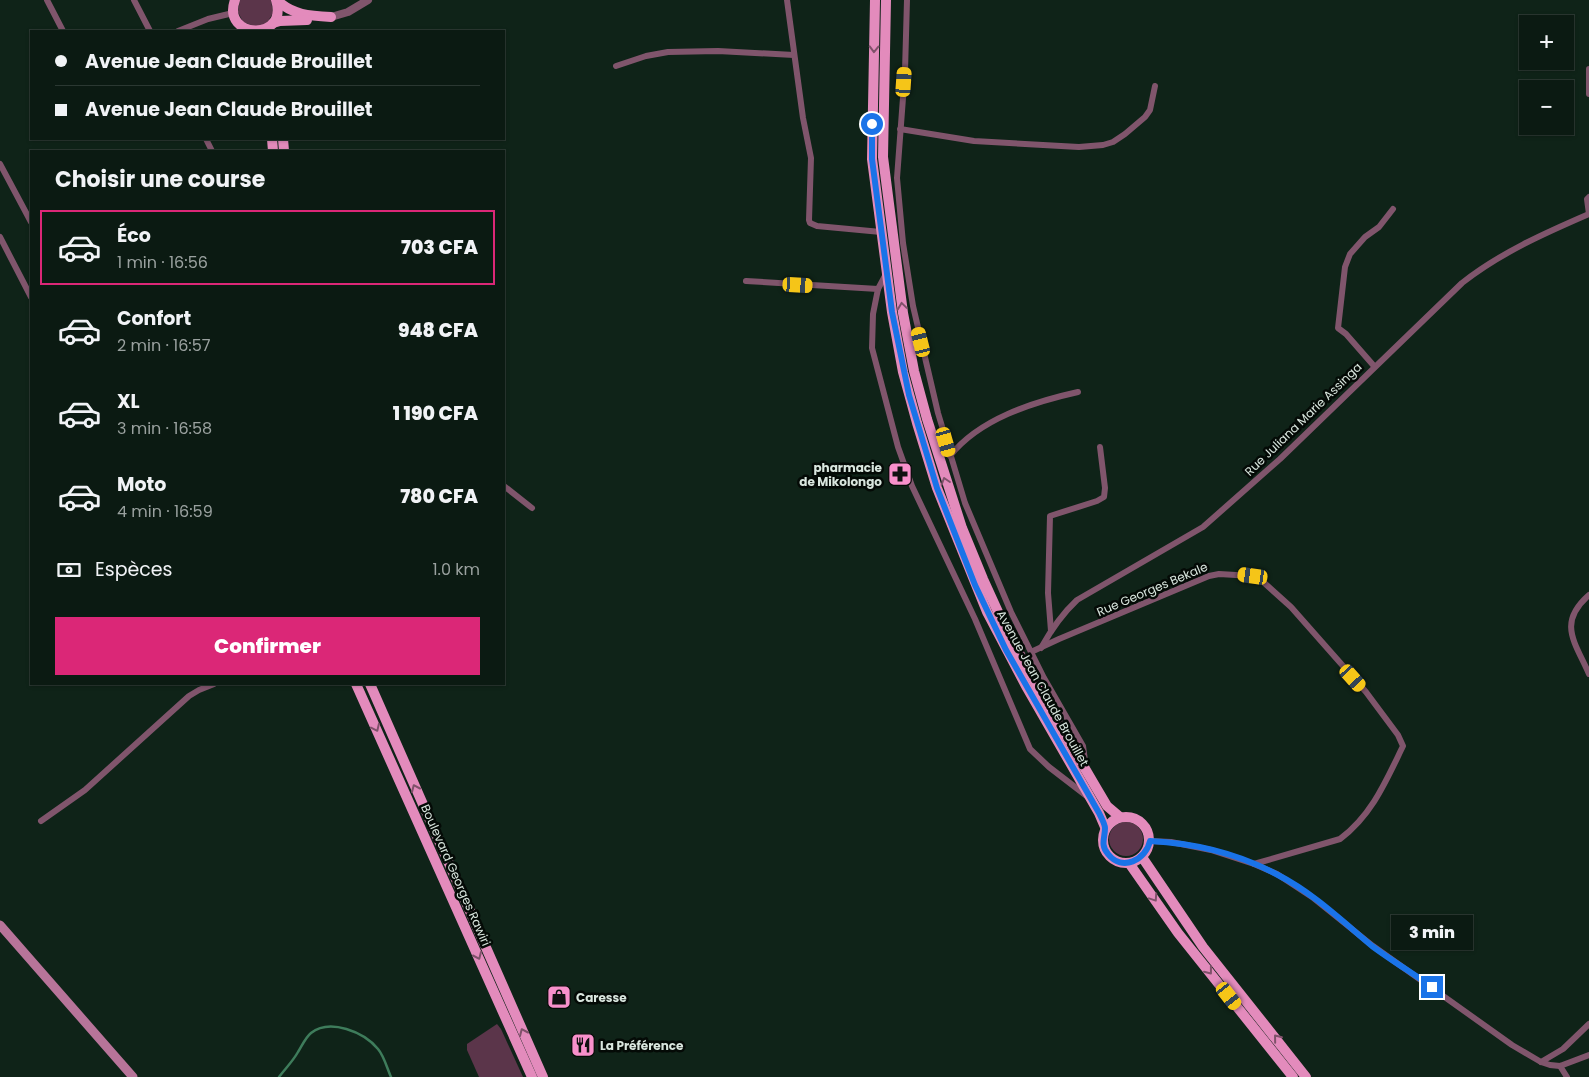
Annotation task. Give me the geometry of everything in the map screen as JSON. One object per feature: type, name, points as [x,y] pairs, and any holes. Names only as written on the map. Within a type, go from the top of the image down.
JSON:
[{"type":"main road","points":[[276,0],[290,11],[296,13],[313,17],[330,17]]},
{"type":"main road","points":[[270,27],[278,12],[276,0]]},
{"type":"main road","name":"Avenue Jean Claude Brouillet","points":[[875,0],[871,148],[886,274],[909,395],[937,488],[986,612],[1099,813],[1105,827]]},
{"type":"main road","name":"Avenue Jean Claude Brouillet","points":[[886,0],[883,157],[903,313],[919,392],[946,485],[983,579],[1023,662],[1107,806],[1120,817]]},
{"type":"main road","points":[[234,4],[236,19],[246,30]]},
{"type":"main road","points":[[270,27],[289,20],[320,20],[330,17]]},
{"type":"main road","name":"Boulevard Georges Rawiri","points":[[356,685],[532,1077]]},
{"type":"main road","name":"Boulevard Georges Rawiri","points":[[370,685],[543,1077]]},
{"type":"main road","points":[[1129,816],[1142,822],[1150,841],[1142,857],[1129,863],[1120,862],[1108,855],[1102,841],[1105,827],[1120,817],[1129,816]]},
{"type":"main road","points":[[1142,857],[1203,947],[1306,1077]]},
{"type":"main road","points":[[1129,863],[1174,927],[1292,1077]]},
{"type":"main road","points":[[0,925],[132,1077]]},
{"type":"street","points":[[47,0],[62,30]]},
{"type":"street","points":[[134,0],[149,30]]},
{"type":"street","points":[[330,17],[348,12],[368,0]]},
{"type":"street","points":[[787,0],[803,118],[811,158],[810,223],[817,226],[880,232]]},
{"type":"street","points":[[906,0],[905,71],[897,178],[898,197],[910,292],[938,413],[965,503],[990,566],[1031,652],[1083,746],[1086,771]]},
{"type":"street","points":[[180,30],[208,19],[234,4]]},
{"type":"street","points":[[616,66],[646,56],[668,52],[718,51],[794,55]]},
{"type":"street","points":[[1589,69],[1589,94]]},
{"type":"street","points":[[900,129],[974,141],[1079,147],[1102,145],[1113,142],[1145,117],[1150,110],[1155,86]]},
{"type":"street","points":[[0,164],[30,220]]},
{"type":"street","points":[[1589,197],[1589,214]]},
{"type":"street","points":[[1374,366],[1346,334],[1338,328],[1345,267],[1350,254],[1366,237],[1379,227],[1393,209]]},
{"type":"street","name":"Rue Juliana Marie Assinga","points":[[1040,648],[1050,630],[1067,608],[1077,600],[1210,522],[1280,459],[1374,366],[1462,283],[1482,267],[1589,214]]},
{"type":"street","points":[[0,237],[30,295]]},
{"type":"street","points":[[886,274],[878,289],[873,314],[872,348],[890,419],[912,486],[959,585],[1030,749],[1049,767],[1090,798]]},
{"type":"street","points":[[746,281],[878,289]]},
{"type":"street","points":[[950,456],[958,445],[971,434],[992,422],[1037,402],[1078,392]]},
{"type":"street","points":[[1050,630],[1048,593],[1050,516],[1104,497],[1105,488],[1100,447]]},
{"type":"street","points":[[505,487],[532,508]]},
{"type":"street","name":"Rue Georges Bekale","points":[[1031,652],[1210,576],[1219,574],[1253,576],[1261,580],[1291,607],[1366,692],[1398,735],[1403,746],[1376,802],[1351,830],[1340,838],[1254,864]]},
{"type":"street","points":[[1589,595],[1575,610],[1570,625],[1589,674]]},
{"type":"street","points":[[41,820],[85,790],[197,687]]},
{"type":"street","points":[[1150,841],[1187,844],[1254,864],[1293,884],[1341,919],[1373,946],[1512,1045],[1541,1062],[1560,1066],[1589,1055]]},
{"type":"street","points":[[1541,1062],[1563,1049],[1589,1024]]},
{"type":"street","points":[[1560,1066],[1567,1077]]},
{"type":"shaded area","points":[[240,0],[271,0],[273,13],[267,23],[257,27],[243,22],[238,12]]},
{"type":"shaded area","points":[[1126,822],[1133,823],[1138,827],[1142,832],[1142,846],[1138,851],[1133,855],[1126,856],[1119,855],[1114,851],[1110,846],[1109,839],[1110,832],[1114,827],[1119,823]]},
{"type":"shaded area","points":[[497,1024],[523,1077],[479,1077],[467,1050],[467,1044]]},
{"type":"waterway","points":[[279,1077],[294,1059],[309,1035],[319,1029],[328,1027],[346,1029],[372,1043],[382,1055],[391,1077]]},
{"type":"place","name":"pharmacie de Mikolongo","points":[[900,474]]},
{"type":"place","name":"Caresse","points":[[559,997]]},
{"type":"place","name":"La Préférence","points":[[583,1045]]},
{"type":"route","points":[[872,124],[872,159],[887,282],[903,372],[921,438],[937,488],[986,612],[1099,813],[1105,827],[1102,841],[1104,849],[1114,860],[1129,863],[1142,857],[1150,841],[1171,842],[1211,850],[1254,864],[1277,874],[1312,897],[1373,946],[1432,987]]}]
